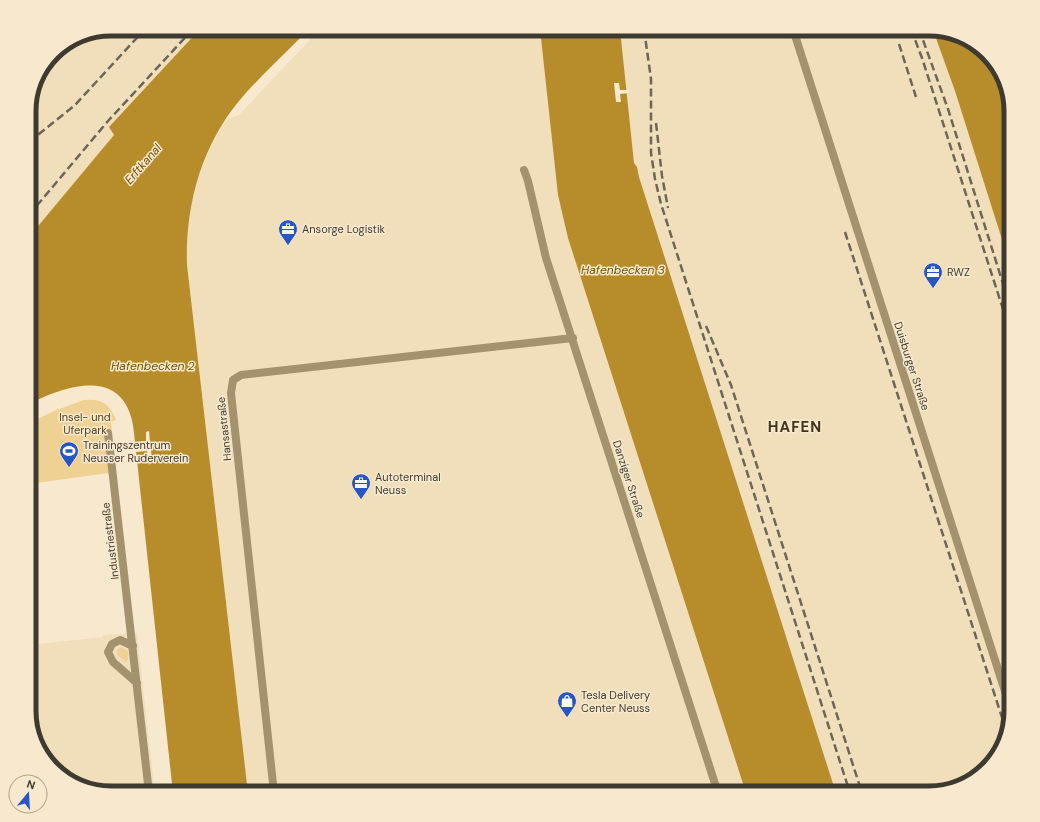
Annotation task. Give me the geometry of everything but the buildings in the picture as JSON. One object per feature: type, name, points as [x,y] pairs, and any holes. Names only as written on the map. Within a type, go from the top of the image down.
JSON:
[{"type":"street","name":"Duisburger Straße","points":[[795,36],[1004,688]]},
{"type":"street","name":"Danziger Straße","points":[[524,170],[528,181],[546,258],[573,338],[716,786]]},
{"type":"street","name":"Hansastraße","points":[[273,786],[231,394],[231,385],[234,379],[247,374],[573,338]]},
{"type":"street","name":"Industriestraße","points":[[108,433],[133,646],[147,786]]},
{"type":"street","points":[[133,646],[120,640],[112,644],[108,652],[113,662],[137,683]]},
{"type":"shaded area","points":[[194,36],[110,127],[114,135],[36,231],[36,106],[37,96],[42,82],[51,65],[73,46],[96,37]]},
{"type":"shaded area","points":[[313,36],[541,36],[558,195],[580,277],[744,786],[247,786],[187,265],[186,238],[189,212],[201,170],[212,144],[227,119],[239,115]]},
{"type":"shaded area","points":[[621,36],[935,37],[955,91],[1004,246],[1004,716],[1003,726],[991,753],[978,767],[966,776],[944,785],[934,786],[834,786],[637,167],[634,163]]},
{"type":"shaded area","points":[[137,633],[154,786],[106,786],[96,785],[82,780],[69,773],[51,757],[40,735],[36,716],[36,644],[103,637],[103,635]]},
{"type":"green space","name":"Insel- und Uferpark","points":[[84,400],[100,401],[108,406],[114,414],[116,420],[111,422],[116,472],[36,483],[36,420]]},
{"type":"green space","points":[[121,647],[128,651],[128,659],[126,662],[117,655],[117,650]]},
{"type":"water","points":[[194,36],[302,36],[239,101],[215,138],[205,158],[198,178],[189,221],[187,243],[187,265],[247,786],[172,786],[134,434],[129,411],[121,398],[110,390],[98,386],[69,388],[36,400],[36,229],[114,135],[109,127]]},
{"type":"water","name":"Hafenbecken 3","points":[[541,36],[621,36],[634,163],[637,167],[834,786],[744,786],[568,238],[558,195]]},
{"type":"water","points":[[935,37],[953,40],[971,49],[978,55],[991,69],[1003,96],[1004,246],[955,91]]},
{"type":"pier","points":[[614,83],[619,83],[620,90],[628,90],[629,93],[620,94],[621,102],[616,102]]},
{"type":"pier","points":[[149,431],[152,461],[149,465],[148,459],[137,460],[137,458],[148,456],[147,451],[136,452],[136,449],[147,449],[147,444],[135,444],[135,442],[146,441],[146,432]]},
{"type":"railway","points":[[36,136],[75,105],[139,36]]},
{"type":"railway","points":[[36,207],[108,121],[187,36]]},
{"type":"railway","points":[[645,36],[651,79],[651,153],[661,204],[848,786]]},
{"type":"railway","points":[[914,36],[1004,312]]},
{"type":"railway","points":[[922,36],[948,109],[1004,287]]},
{"type":"railway","points":[[899,44],[916,97]]},
{"type":"railway","points":[[656,123],[662,176],[668,208]]},
{"type":"railway","points":[[845,232],[1003,722]]},
{"type":"railway","points":[[706,326],[731,385],[860,786]]},
{"type":"place","name":"Ansorge Logistik","points":[[288,246]]},
{"type":"place","name":"RWZ","points":[[933,289]]},
{"type":"place","name":"Trainingszentrum Neusser Ruderverein","points":[[69,468]]},
{"type":"place","name":"Autoterminal Neuss","points":[[361,500]]},
{"type":"place","name":"Tesla Delivery Center Neuss","points":[[567,718]]},
{"type":"district","name":"HAFEN","points":[[795,427]]},
{"type":"water label","name":"Erftkanal","points":[[143,164]]},
{"type":"water label","name":"Hafenbecken 2","points":[[153,366]]}]
